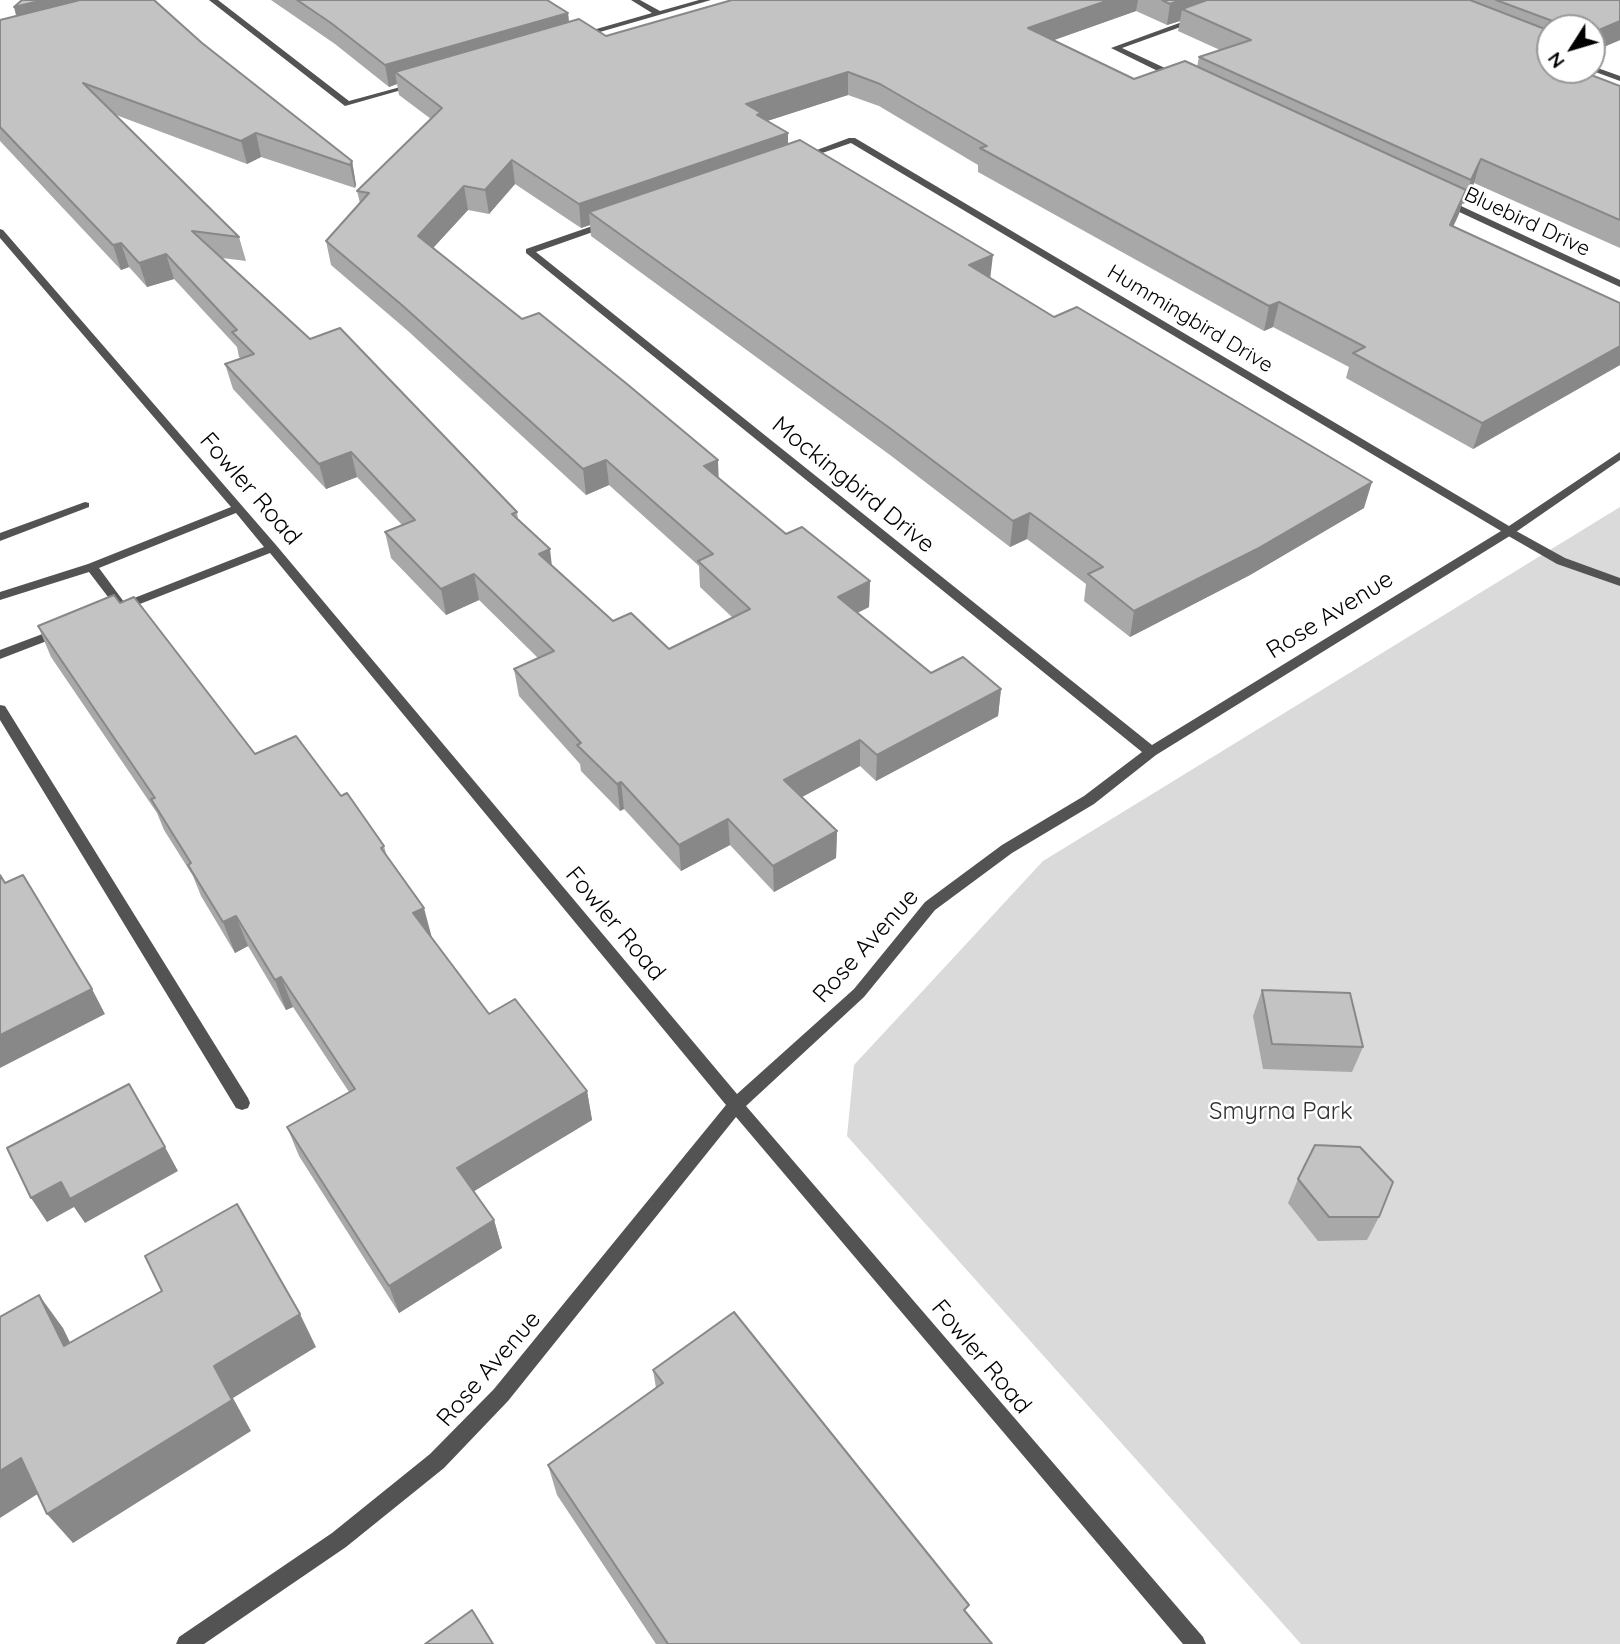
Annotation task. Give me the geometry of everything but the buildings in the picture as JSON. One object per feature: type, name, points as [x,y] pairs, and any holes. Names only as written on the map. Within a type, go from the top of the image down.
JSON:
[{"type":"street","points":[[213,0],[348,104],[426,82]]},
{"type":"street","points":[[635,0],[659,14]]},
{"type":"street","points":[[568,40],[707,0]]},
{"type":"street","points":[[1191,83],[1115,48],[1203,18]]},
{"type":"street","name":"Hummingbird Drive","points":[[787,162],[852,139],[1561,561],[1620,582]]},
{"type":"street","name":"Bluebird Drive","points":[[1431,196],[1620,284]]},
{"type":"street","name":"Mockingbird Drive","points":[[620,220],[529,251],[1151,752]]},
{"type":"street","name":"Fowler Road","points":[[0,232],[272,548],[736,1105],[1196,1644]]},
{"type":"street","name":"Rose Avenue","points":[[186,1644],[339,1540],[437,1461],[501,1395],[736,1105],[859,993],[930,906],[1007,849],[1088,800],[1151,752],[1509,531],[1620,455]]},
{"type":"street","points":[[0,537],[85,505]]},
{"type":"street","points":[[0,597],[92,568],[237,509]]},
{"type":"street","points":[[92,568],[116,609],[272,548]]},
{"type":"street","points":[[0,655],[74,626]]},
{"type":"street","points":[[0,709],[242,1103]]},
{"type":"green space","name":"Smyrna Park","points":[[1620,507],[1620,1644],[1301,1644],[847,1136],[854,1065],[1043,861]]}]
